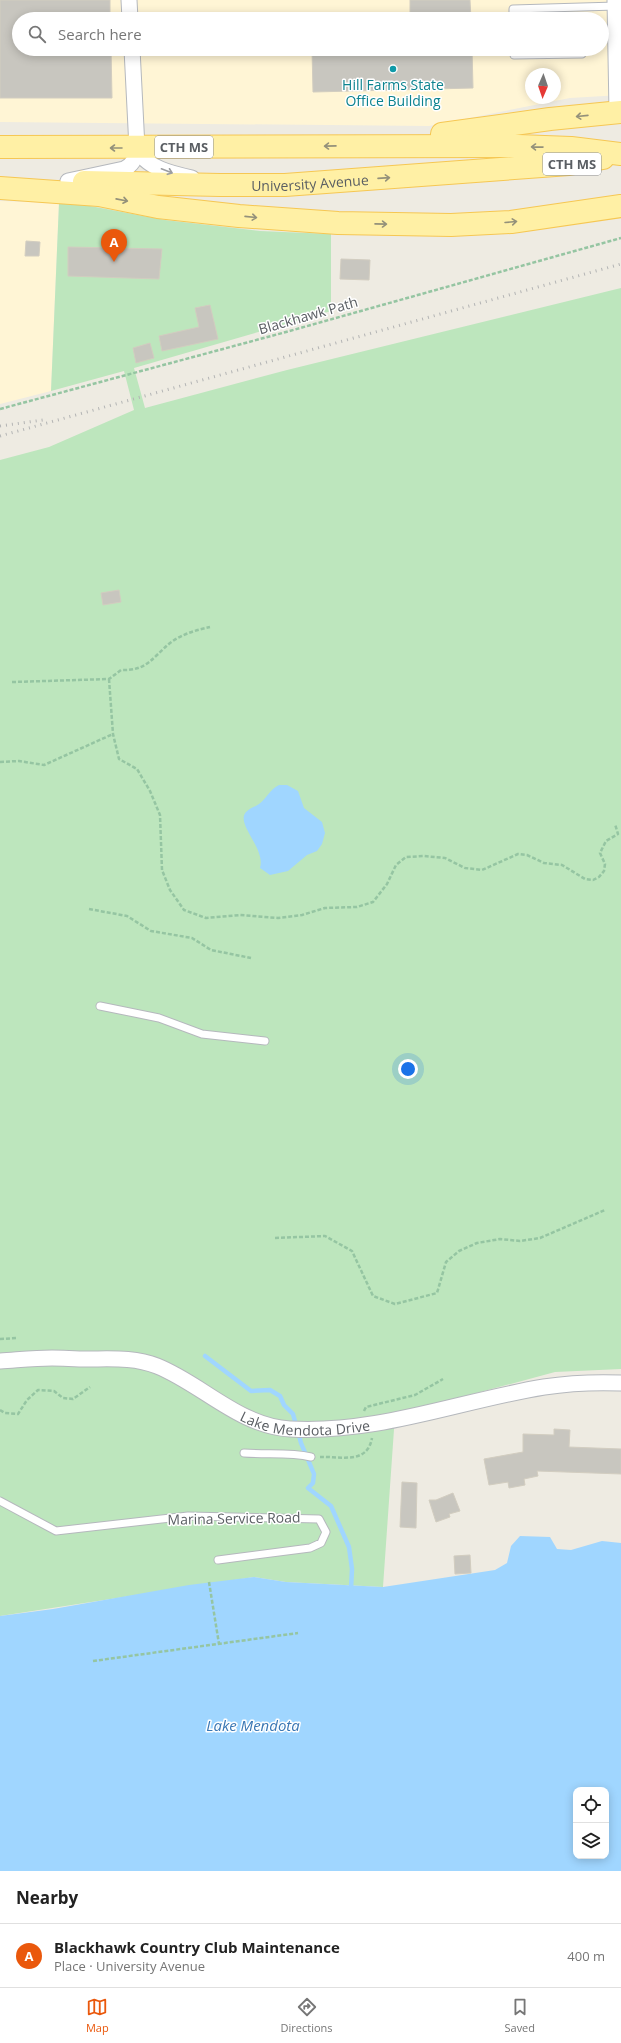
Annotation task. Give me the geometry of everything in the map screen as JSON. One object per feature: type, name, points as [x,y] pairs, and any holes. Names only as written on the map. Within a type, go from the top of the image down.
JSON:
[{"type":"main road","points":[[369,146],[550,119],[619,112]]},
{"type":"main road","name":"University Avenue","points":[[0,147],[554,147],[619,154]]},
{"type":"main road","name":"University Avenue","points":[[0,180],[220,185],[292,184],[574,164],[619,154]]},
{"type":"main road","points":[[0,188],[99,195],[158,207],[251,217],[345,223],[451,225],[511,222],[621,206]]},
{"type":"street","points":[[129,0],[130,12]]},
{"type":"street","points":[[616,3],[619,112]]},
{"type":"street","points":[[68,181],[126,168],[134,160],[137,148],[132,56]]},
{"type":"street","points":[[137,148],[143,158],[158,168],[180,176],[220,185]]},
{"type":"street","name":"Lake Mendota Drive","points":[[0,1361],[50,1358],[113,1358],[136,1360],[157,1366],[254,1421],[272,1427],[291,1429],[357,1426],[396,1421],[544,1387],[586,1382],[621,1383]]},
{"type":"lane","points":[[513,12],[513,9],[616,3]]},
{"type":"lane","points":[[100,1006],[159,1018],[202,1034],[265,1042]]},
{"type":"lane","points":[[244,1453],[302,1455],[311,1457]]},
{"type":"lane","name":"Marina Service Road","points":[[0,1501],[56,1531],[188,1516],[319,1519],[326,1532],[321,1543],[310,1548],[218,1560]]},
{"type":"path","name":"Blackhawk Path","points":[[0,409],[264,338],[621,238]]},
{"type":"path","points":[[12,682],[109,679],[121,670],[134,670],[148,664],[171,643],[194,630],[210,627]]},
{"type":"path","points":[[109,679],[113,734],[119,759],[137,769],[150,791],[160,815],[162,870],[170,890],[184,910],[206,918],[240,915],[278,918],[302,915],[326,908],[357,907],[373,902],[387,884],[396,865],[406,857],[424,856],[445,858],[465,868],[482,870],[518,854],[527,855],[544,863],[562,865],[585,879],[593,880],[599,877],[604,871],[605,864],[600,852],[606,840],[618,834],[615,824]]},
{"type":"path","points":[[0,762],[19,761],[44,765],[113,734]]},
{"type":"path","points":[[89,909],[127,916],[151,931],[192,938],[211,950],[252,958]]},
{"type":"path","points":[[275,1238],[325,1236],[352,1251],[373,1296],[394,1304],[437,1293],[446,1262],[459,1251],[477,1243],[500,1239],[520,1241],[540,1238],[605,1210]]},
{"type":"path","points":[[0,1339],[17,1338]]},
{"type":"path","points":[[0,1410],[6,1413],[18,1414],[27,1400],[38,1390],[54,1391],[63,1398],[73,1399],[90,1387]]},
{"type":"path","points":[[209,1582],[219,1644]]},
{"type":"path","points":[[93,1661],[298,1633]]},
{"type":"shaded area","points":[[0,0],[621,0],[621,95],[561,100],[561,68],[525,68],[525,104],[540,104],[429,126],[0,122]]},
{"type":"shaded area","points":[[0,201],[59,203],[51,391],[0,404]]},
{"type":"green space","points":[[59,203],[74,203],[165,220],[260,231],[331,234],[331,311],[134,368],[145,408],[287,370],[621,288],[621,1369],[555,1372],[395,1415],[383,1587],[286,1582],[254,1577],[0,1616],[0,460],[49,447],[134,410],[124,371],[51,391]]},
{"type":"water","points":[[279,785],[287,785],[298,791],[304,808],[322,822],[325,833],[322,844],[317,851],[307,855],[288,871],[270,875],[260,868],[261,860],[259,852],[244,823],[244,817],[249,809],[259,804],[273,789]]},
{"type":"water","name":"Lake Mendota","points":[[520,1536],[550,1537],[557,1549],[571,1550],[602,1541],[621,1543],[621,1871],[0,1871],[0,1616],[53,1609],[189,1585],[254,1577],[286,1582],[383,1587],[495,1570],[507,1563],[511,1546]]},
{"type":"building","points":[[0,0],[110,0],[110,12],[12,12],[12,56],[111,56],[112,98],[0,98]]},
{"type":"building","points":[[410,0],[470,0],[471,12],[410,12]]},
{"type":"building","name":"Hill Farms State Office Building","points":[[312,56],[472,56],[473,88],[313,92]]},
{"type":"building","points":[[26,241],[40,242],[39,256],[25,256]]},
{"type":"building","points":[[68,247],[162,249],[159,279],[68,276]]},
{"type":"building","points":[[341,259],[370,260],[369,280],[340,279]]},
{"type":"building","points":[[210,305],[218,339],[162,351],[159,336],[199,327],[195,308]]},
{"type":"building","points":[[150,343],[154,358],[136,363],[133,348]]},
{"type":"building","points":[[119,590],[121,602],[103,605],[101,593]]},
{"type":"building","points":[[554,1429],[570,1430],[569,1447],[621,1449],[621,1474],[537,1471],[538,1476],[524,1479],[525,1485],[509,1488],[508,1482],[489,1485],[484,1459],[523,1452],[523,1434],[554,1435]]},
{"type":"building","points":[[402,1482],[417,1483],[416,1528],[400,1527]]},
{"type":"building","points":[[453,1493],[460,1511],[449,1514],[450,1517],[436,1522],[429,1500],[436,1500]]},
{"type":"building","points":[[470,1555],[471,1573],[455,1574],[454,1556]]},
{"type":"waterway","points":[[205,1356],[251,1391],[270,1390],[280,1396],[284,1405],[293,1414],[301,1443],[314,1474],[313,1483],[308,1488],[331,1506],[349,1547],[352,1569],[351,1589]]},
{"type":"railway","points":[[0,436],[621,264]]},
{"type":"railway","points":[[0,426],[43,420]]},
{"type":"place","name":"Hill Farms State Office Building","points":[[393,69]]},
{"type":"place","name":"Blackhawk Country Club Maintenance","points":[[114,262]]}]
